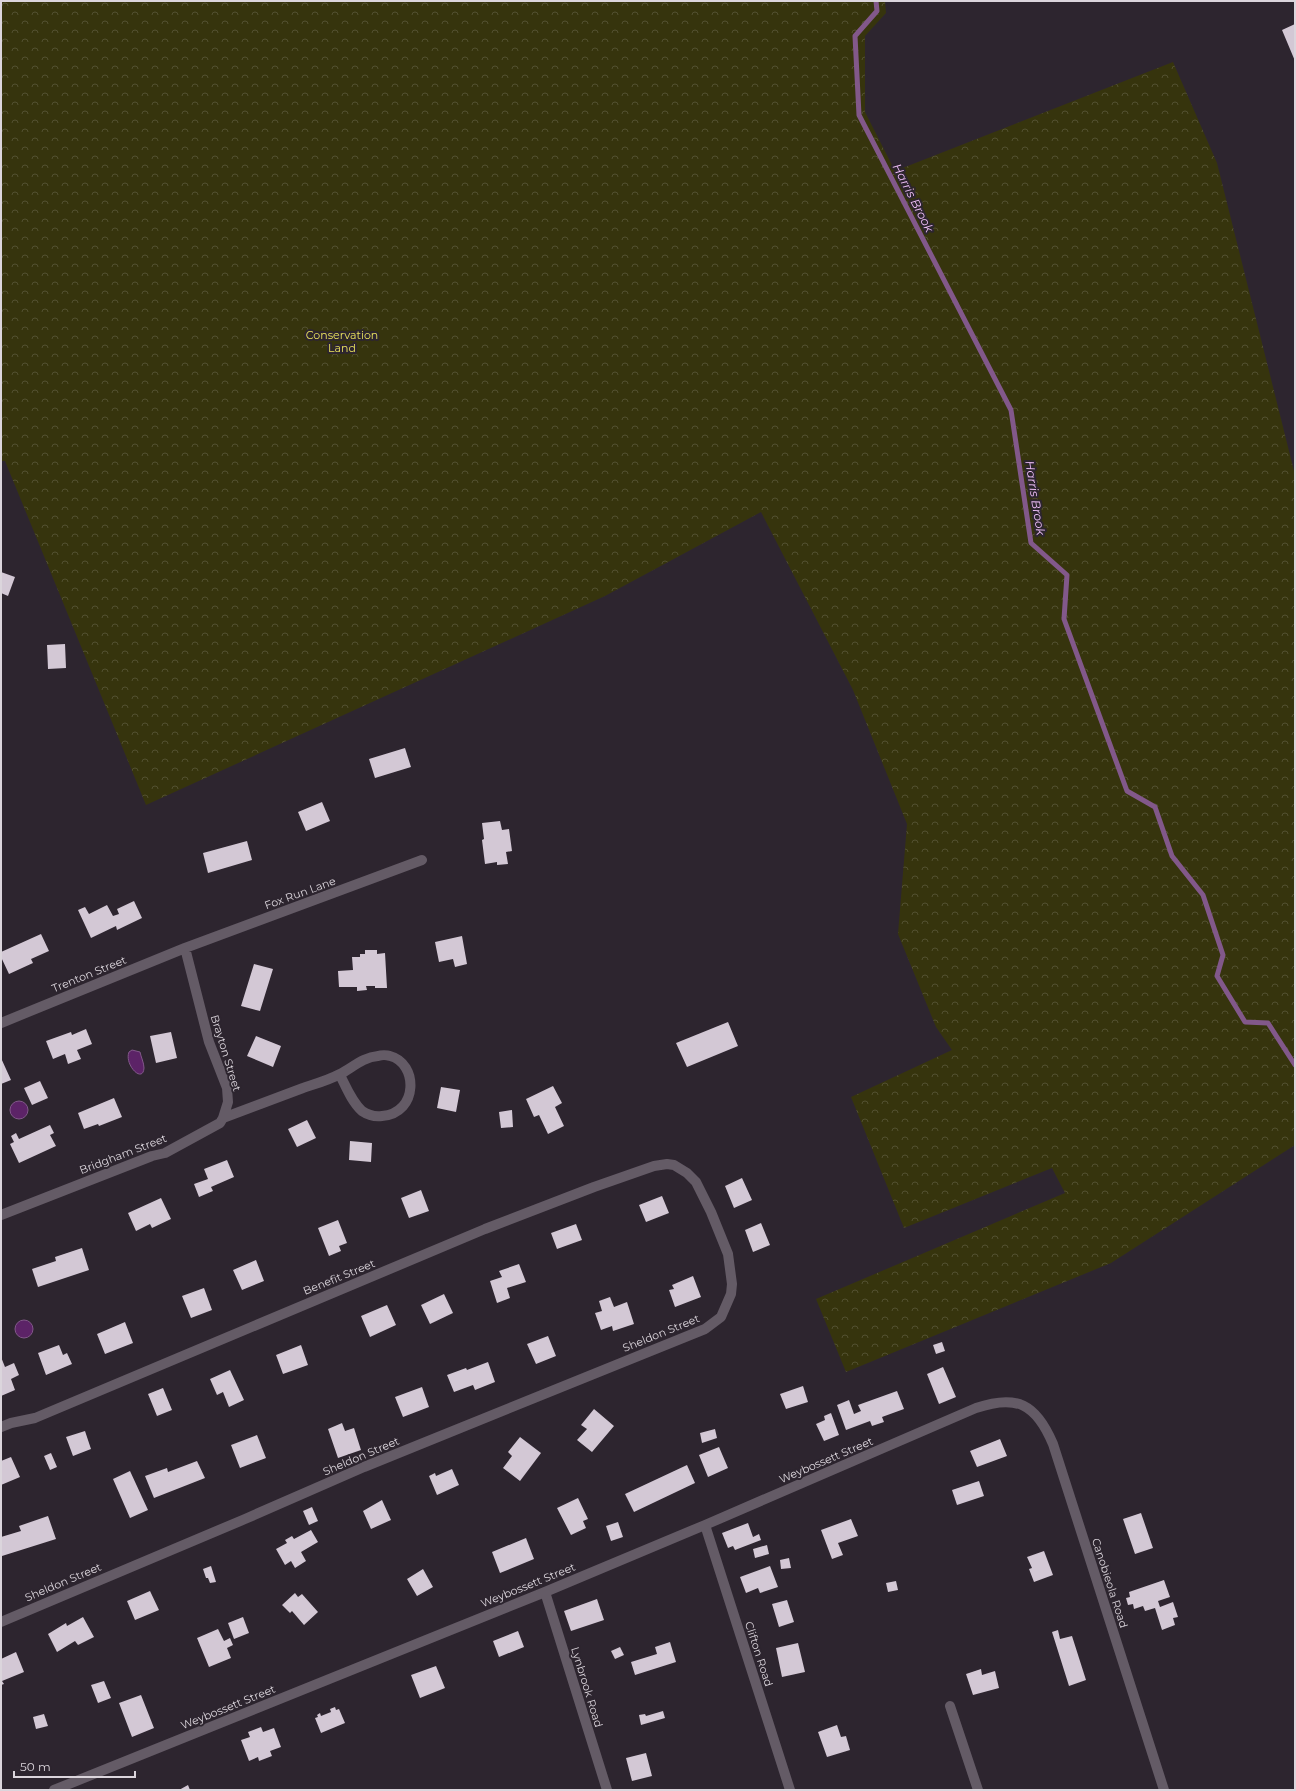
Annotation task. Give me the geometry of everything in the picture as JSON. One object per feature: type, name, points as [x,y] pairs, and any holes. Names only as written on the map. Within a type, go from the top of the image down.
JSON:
[{"type":"street","name":"Fox Run Lane","points":[[185,948],[422,860]]},
{"type":"street","name":"Trenton Street","points":[[1,1022],[185,948]]},
{"type":"street","name":"Brayton Street","points":[[185,948],[209,1042],[227,1088],[228,1102],[223,1118]]},
{"type":"street","name":"Bridgham Street","points":[[1,1215],[152,1156],[165,1153],[220,1123],[223,1118],[340,1075],[361,1061],[376,1056],[390,1056],[402,1063],[410,1077],[408,1101],[401,1110],[389,1116],[378,1117],[370,1115],[362,1110],[352,1098],[340,1075]]},
{"type":"street","name":"Benefit Street","points":[[1,1427],[11,1423],[35,1418],[485,1229],[594,1187],[654,1166],[667,1164],[674,1165],[687,1173],[696,1182],[711,1212],[728,1254],[732,1284],[731,1294],[726,1308]]},
{"type":"street","name":"Sheldon Street","points":[[1,1622],[364,1467],[705,1329],[722,1317],[726,1308]]},
{"type":"street","name":"Weybossett Street","points":[[54,1790],[545,1592],[705,1525],[976,1408],[999,1402],[1010,1401]]},
{"type":"street","name":"Canobieola Road","points":[[1010,1401],[1020,1403],[1029,1408],[1039,1418],[1053,1444],[1164,1790]]},
{"type":"street","name":"Clifton Road","points":[[705,1525],[790,1790]]},
{"type":"street","name":"Lynbrook Road","points":[[545,1592],[607,1790]]},
{"type":"street","points":[[950,1706],[978,1790]]},
{"type":"green space","name":"Conservation Land","points":[[1,1],[885,1],[886,13],[865,36],[865,112],[895,171],[1173,62],[1217,163],[1295,475],[1295,1145],[1111,1263],[846,1372],[816,1299],[1065,1193],[1052,1168],[904,1228],[851,1097],[952,1050],[936,1027],[898,934],[907,824],[853,690],[761,512],[605,596],[146,805],[5,461],[1,461]]},
{"type":"shaded area","points":[[132,1050],[140,1052],[144,1064],[143,1072],[141,1074],[134,1071],[129,1062],[129,1052]]},
{"type":"shaded area","points":[[19,1101],[25,1104],[28,1110],[25,1116],[19,1119],[13,1116],[10,1110],[13,1104]]},
{"type":"shaded area","points":[[24,1320],[30,1323],[33,1329],[30,1335],[24,1338],[18,1335],[15,1329],[18,1323]]},
{"type":"building","points":[[1295,24],[1295,61],[1282,30]]},
{"type":"building","points":[[1,572],[15,577],[8,596],[1,593]]},
{"type":"building","points":[[65,644],[66,668],[48,669],[47,645]]},
{"type":"building","points":[[405,748],[411,767],[375,778],[369,759]]},
{"type":"building","points":[[322,802],[330,821],[306,831],[298,812]]},
{"type":"building","points":[[500,821],[502,830],[509,829],[512,851],[506,852],[508,864],[497,865],[497,862],[485,864],[482,840],[484,839],[482,823]]},
{"type":"building","points":[[247,841],[252,860],[208,873],[203,853]]},
{"type":"building","points":[[134,901],[142,918],[117,930],[116,926],[91,938],[78,910],[85,907],[89,914],[107,905],[113,916],[119,914],[117,909]]},
{"type":"building","points":[[41,934],[49,951],[31,959],[33,963],[9,974],[1,957],[1,952]]},
{"type":"building","points":[[462,936],[467,964],[455,967],[453,959],[439,962],[435,942]]},
{"type":"building","points":[[365,950],[377,950],[377,954],[385,953],[387,988],[366,986],[367,990],[357,991],[357,987],[339,987],[338,971],[353,970],[352,957],[360,957],[360,954],[365,954]]},
{"type":"building","points":[[254,964],[273,969],[260,1011],[241,1006]]},
{"type":"building","points":[[728,1022],[738,1046],[687,1067],[676,1043]]},
{"type":"building","points":[[86,1029],[92,1044],[77,1050],[81,1059],[68,1064],[65,1054],[53,1059],[46,1041],[71,1032],[72,1035]]},
{"type":"building","points":[[171,1032],[177,1058],[156,1063],[150,1036]]},
{"type":"building","points":[[256,1036],[281,1046],[273,1067],[247,1056]]},
{"type":"building","points":[[1,1058],[11,1080],[1,1084]]},
{"type":"building","points":[[40,1081],[48,1098],[32,1105],[24,1088]]},
{"type":"building","points":[[553,1086],[562,1103],[555,1107],[564,1126],[548,1134],[539,1115],[534,1117],[526,1099]]},
{"type":"building","points":[[441,1087],[460,1090],[456,1112],[437,1108]]},
{"type":"building","points":[[114,1098],[122,1117],[99,1126],[98,1124],[84,1129],[78,1113]]},
{"type":"building","points":[[512,1110],[513,1127],[501,1128],[499,1112]]},
{"type":"building","points":[[307,1120],[316,1138],[297,1147],[288,1129]]},
{"type":"building","points":[[50,1125],[54,1133],[50,1135],[56,1146],[19,1163],[10,1144],[14,1142],[11,1136],[16,1133],[19,1139]]},
{"type":"building","points":[[350,1141],[372,1143],[371,1162],[349,1160]]},
{"type":"building","points":[[227,1160],[234,1177],[211,1187],[213,1191],[199,1197],[194,1184],[208,1179],[204,1169]]},
{"type":"building","points":[[742,1178],[752,1200],[734,1208],[725,1186]]},
{"type":"building","points":[[421,1190],[429,1211],[409,1218],[401,1198]]},
{"type":"building","points":[[662,1196],[669,1213],[646,1222],[639,1205]]},
{"type":"building","points":[[161,1198],[171,1219],[152,1228],[150,1224],[136,1231],[128,1213]]},
{"type":"building","points":[[338,1220],[347,1243],[339,1246],[341,1251],[329,1256],[318,1228]]},
{"type":"building","points":[[761,1223],[770,1245],[753,1252],[745,1230]]},
{"type":"building","points":[[576,1224],[582,1240],[557,1249],[551,1233]]},
{"type":"building","points":[[82,1248],[89,1270],[38,1287],[32,1269],[56,1261],[55,1257]]},
{"type":"building","points":[[256,1260],[264,1281],[242,1290],[233,1270]]},
{"type":"building","points":[[519,1264],[526,1282],[507,1288],[510,1298],[497,1303],[490,1281],[502,1277],[499,1271]]},
{"type":"building","points":[[693,1276],[701,1297],[675,1307],[669,1290],[674,1289],[672,1285]]},
{"type":"building","points":[[204,1288],[212,1310],[191,1318],[182,1296]]},
{"type":"building","points":[[444,1294],[453,1313],[430,1324],[421,1305]]},
{"type":"building","points":[[610,1297],[614,1307],[627,1302],[634,1324],[613,1331],[612,1326],[601,1330],[595,1313],[602,1311],[599,1301]]},
{"type":"building","points":[[387,1305],[396,1325],[370,1337],[361,1316]]},
{"type":"building","points":[[125,1322],[133,1343],[105,1354],[97,1334]]},
{"type":"building","points":[[548,1336],[556,1356],[536,1364],[527,1344]]},
{"type":"building","points":[[942,1342],[945,1351],[936,1354],[933,1345]]},
{"type":"building","points":[[59,1345],[63,1355],[67,1353],[72,1364],[46,1375],[38,1353]]},
{"type":"building","points":[[301,1345],[308,1365],[283,1374],[276,1355]]},
{"type":"building","points":[[1,1357],[5,1367],[14,1363],[19,1375],[11,1379],[15,1390],[1,1396]]},
{"type":"building","points":[[488,1362],[495,1382],[475,1390],[473,1385],[454,1392],[447,1375],[466,1368],[467,1370]]},
{"type":"building","points":[[943,1367],[956,1397],[939,1404],[927,1374]]},
{"type":"building","points":[[230,1370],[244,1400],[229,1407],[223,1392],[217,1395],[210,1379]]},
{"type":"building","points":[[803,1386],[808,1402],[786,1409],[780,1394]]},
{"type":"building","points":[[422,1387],[429,1407],[403,1417],[395,1397]]},
{"type":"building","points":[[163,1388],[172,1410],[157,1416],[148,1394]]},
{"type":"building","points":[[897,1391],[904,1409],[882,1417],[884,1422],[872,1426],[870,1421],[846,1430],[837,1405],[849,1400],[854,1414],[861,1411],[858,1405]]},
{"type":"building","points":[[594,1409],[614,1426],[592,1452],[577,1440],[587,1429],[581,1425]]},
{"type":"building","points":[[831,1413],[839,1435],[824,1441],[816,1424],[825,1420],[824,1416]]},
{"type":"building","points":[[342,1423],[345,1431],[354,1428],[361,1450],[338,1458],[328,1429]]},
{"type":"building","points":[[715,1429],[717,1438],[702,1443],[700,1433]]},
{"type":"building","points":[[85,1431],[91,1449],[73,1456],[66,1437]]},
{"type":"building","points":[[257,1435],[266,1458],[240,1468],[231,1445]]},
{"type":"building","points":[[520,1437],[541,1453],[520,1481],[503,1468],[512,1456],[508,1452]]},
{"type":"building","points":[[1000,1439],[1007,1456],[977,1467],[970,1451]]},
{"type":"building","points":[[719,1447],[728,1468],[708,1477],[699,1455]]},
{"type":"building","points":[[51,1453],[57,1467],[50,1470],[44,1456]]},
{"type":"building","points":[[11,1457],[20,1477],[1,1485],[1,1461]]},
{"type":"building","points":[[197,1461],[205,1478],[154,1498],[145,1476],[167,1468],[168,1472]]},
{"type":"building","points":[[687,1465],[695,1483],[634,1512],[625,1494]]},
{"type":"building","points":[[452,1469],[459,1485],[437,1495],[429,1476],[435,1473],[436,1476]]},
{"type":"building","points":[[130,1471],[148,1510],[130,1518],[113,1479]]},
{"type":"building","points":[[979,1481],[984,1496],[957,1505],[952,1490]]},
{"type":"building","points":[[578,1498],[588,1519],[583,1521],[586,1528],[571,1535],[557,1508]]},
{"type":"building","points":[[382,1500],[391,1520],[371,1529],[363,1511]]},
{"type":"building","points":[[312,1507],[318,1521],[309,1525],[303,1511]]},
{"type":"building","points":[[1141,1513],[1153,1548],[1135,1554],[1123,1519]]},
{"type":"building","points":[[48,1516],[56,1539],[2,1556],[1,1537],[21,1531],[19,1526]]},
{"type":"building","points":[[851,1519],[858,1536],[838,1543],[843,1555],[832,1559],[821,1530]]},
{"type":"building","points":[[618,1522],[623,1537],[611,1541],[606,1526]]},
{"type":"building","points":[[748,1523],[753,1537],[759,1534],[761,1540],[735,1550],[733,1546],[728,1548],[722,1533]]},
{"type":"building","points":[[311,1530],[318,1542],[301,1552],[306,1561],[295,1568],[291,1561],[285,1565],[276,1549],[287,1543],[285,1540],[292,1536],[294,1539]]},
{"type":"building","points":[[526,1538],[534,1559],[500,1573],[492,1552]]},
{"type":"building","points":[[767,1545],[769,1554],[755,1558],[753,1549]]},
{"type":"building","points":[[1044,1551],[1053,1575],[1034,1582],[1029,1569],[1032,1568],[1027,1557]]},
{"type":"building","points":[[789,1558],[791,1568],[781,1569],[780,1560]]},
{"type":"building","points":[[211,1566],[216,1582],[210,1583],[208,1578],[206,1578],[203,1569]]},
{"type":"building","points":[[770,1566],[778,1587],[760,1593],[758,1588],[746,1593],[740,1577]]},
{"type":"building","points":[[423,1569],[433,1587],[417,1596],[407,1579]]},
{"type":"building","points":[[1164,1580],[1170,1597],[1158,1601],[1160,1607],[1173,1602],[1178,1617],[1173,1618],[1175,1625],[1162,1630],[1155,1608],[1145,1611],[1143,1606],[1134,1609],[1133,1604],[1128,1605],[1126,1598],[1130,1597],[1129,1592]]},
{"type":"building","points":[[896,1581],[898,1590],[888,1592],[886,1583]]},
{"type":"building","points":[[150,1591],[159,1610],[135,1620],[127,1601]]},
{"type":"building","points":[[295,1593],[298,1597],[302,1594],[318,1612],[304,1625],[292,1611],[290,1613],[282,1605]]},
{"type":"building","points":[[597,1599],[604,1620],[571,1631],[564,1611]]},
{"type":"building","points":[[787,1600],[794,1622],[779,1627],[772,1604]]},
{"type":"building","points":[[83,1617],[94,1637],[78,1645],[75,1641],[57,1652],[48,1634],[66,1623],[67,1626]]},
{"type":"building","points":[[243,1617],[249,1633],[234,1639],[228,1623]]},
{"type":"building","points":[[218,1629],[224,1641],[230,1638],[233,1645],[227,1648],[231,1658],[209,1667],[197,1638]]},
{"type":"building","points":[[1058,1630],[1060,1639],[1072,1636],[1086,1680],[1069,1686],[1052,1632]]},
{"type":"building","points":[[518,1631],[524,1647],[499,1657],[493,1641]]},
{"type":"building","points":[[670,1642],[676,1662],[635,1675],[631,1662],[657,1654],[655,1647]]},
{"type":"building","points":[[798,1643],[805,1672],[782,1677],[776,1648]]},
{"type":"building","points":[[620,1647],[624,1655],[615,1659],[611,1651]]},
{"type":"building","points":[[16,1652],[24,1672],[2,1681],[4,1684],[1,1685],[1,1659]]},
{"type":"building","points":[[436,1666],[445,1688],[420,1698],[411,1675]]},
{"type":"building","points":[[981,1669],[982,1675],[995,1671],[999,1688],[973,1695],[966,1674]]},
{"type":"building","points":[[104,1681],[111,1698],[98,1703],[91,1685]]},
{"type":"building","points":[[141,1695],[154,1728],[132,1737],[119,1703]]},
{"type":"building","points":[[335,1707],[336,1710],[339,1709],[345,1723],[321,1733],[315,1718],[318,1717],[317,1715],[320,1713],[321,1716],[331,1712],[330,1709]]},
{"type":"building","points":[[663,1711],[665,1718],[641,1725],[639,1715],[645,1714],[646,1716]]},
{"type":"building","points":[[44,1714],[48,1726],[36,1729],[33,1717]]},
{"type":"building","points":[[837,1725],[841,1737],[846,1736],[850,1750],[827,1757],[818,1732]]},
{"type":"building","points":[[261,1727],[263,1732],[274,1728],[281,1747],[270,1751],[272,1756],[259,1761],[258,1757],[249,1761],[241,1740],[250,1737],[248,1732]]},
{"type":"building","points":[[646,1753],[652,1776],[632,1781],[626,1758]]},
{"type":"building","points":[[188,1785],[190,1790],[179,1790]]},
{"type":"waterway","name":"Harris Brook","points":[[876,1],[877,11],[855,36],[859,115],[1011,410],[1031,543],[1067,575],[1064,619],[1127,791],[1155,807],[1172,856],[1203,895],[1223,955],[1217,976],[1245,1022],[1268,1023],[1295,1065]]}]
